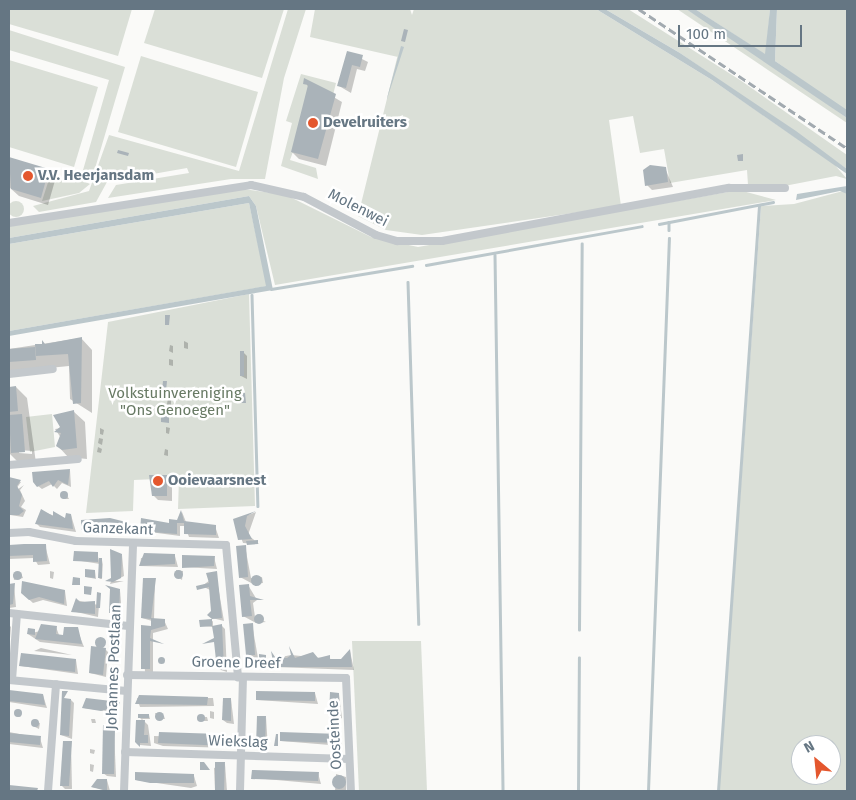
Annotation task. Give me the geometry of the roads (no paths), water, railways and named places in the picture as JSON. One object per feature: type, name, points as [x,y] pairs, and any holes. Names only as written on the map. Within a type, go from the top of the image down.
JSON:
[{"type":"street","name":"Molenwei","points":[[9,223],[251,185],[304,197],[376,236],[397,241],[442,241],[729,188],[785,188]]},
{"type":"street","points":[[9,374],[53,369]]},
{"type":"street","points":[[9,465],[78,459]]},
{"type":"street","name":"Ganzekant","points":[[9,533],[133,544],[226,545],[241,677]]},
{"type":"street","name":"Johannes Postlaan","points":[[124,791],[128,626],[133,544]]},
{"type":"street","points":[[126,691],[10,680],[13,613],[128,626]]},
{"type":"street","name":"Groene Dreef","points":[[127,675],[346,678]]},
{"type":"street","points":[[240,791],[241,677]]},
{"type":"street","name":"Oosteinde","points":[[346,678],[351,791]]},
{"type":"street","points":[[48,791],[56,684]]},
{"type":"street","name":"Wiekslag","points":[[125,752],[349,759]]},
{"type":"waterway","points":[[659,224],[773,202]]},
{"type":"waterway","points":[[718,791],[759,206]]},
{"type":"waterway","points":[[669,222],[669,230]]},
{"type":"waterway","points":[[426,265],[642,226]]},
{"type":"waterway","points":[[648,791],[669,238]]},
{"type":"waterway","points":[[579,630],[582,244]]},
{"type":"waterway","points":[[495,255],[503,791]]},
{"type":"waterway","points":[[271,289],[412,266]]},
{"type":"waterway","points":[[408,282],[419,624]]},
{"type":"waterway","points":[[252,295],[258,506]]},
{"type":"waterway","points":[[578,791],[579,658]]},
{"type":"railway","points":[[639,9],[847,148]]},
{"type":"place","name":"Develruiters","points":[[313,123]]},
{"type":"place","name":"V.V. Heerjansdam","points":[[28,176]]},
{"type":"place","name":"Ooievaarsnest","points":[[158,481]]},
{"type":"park label","name":"Volkstuinvereniging \"Ons Genoegen\"","points":[[175,402]]}]
